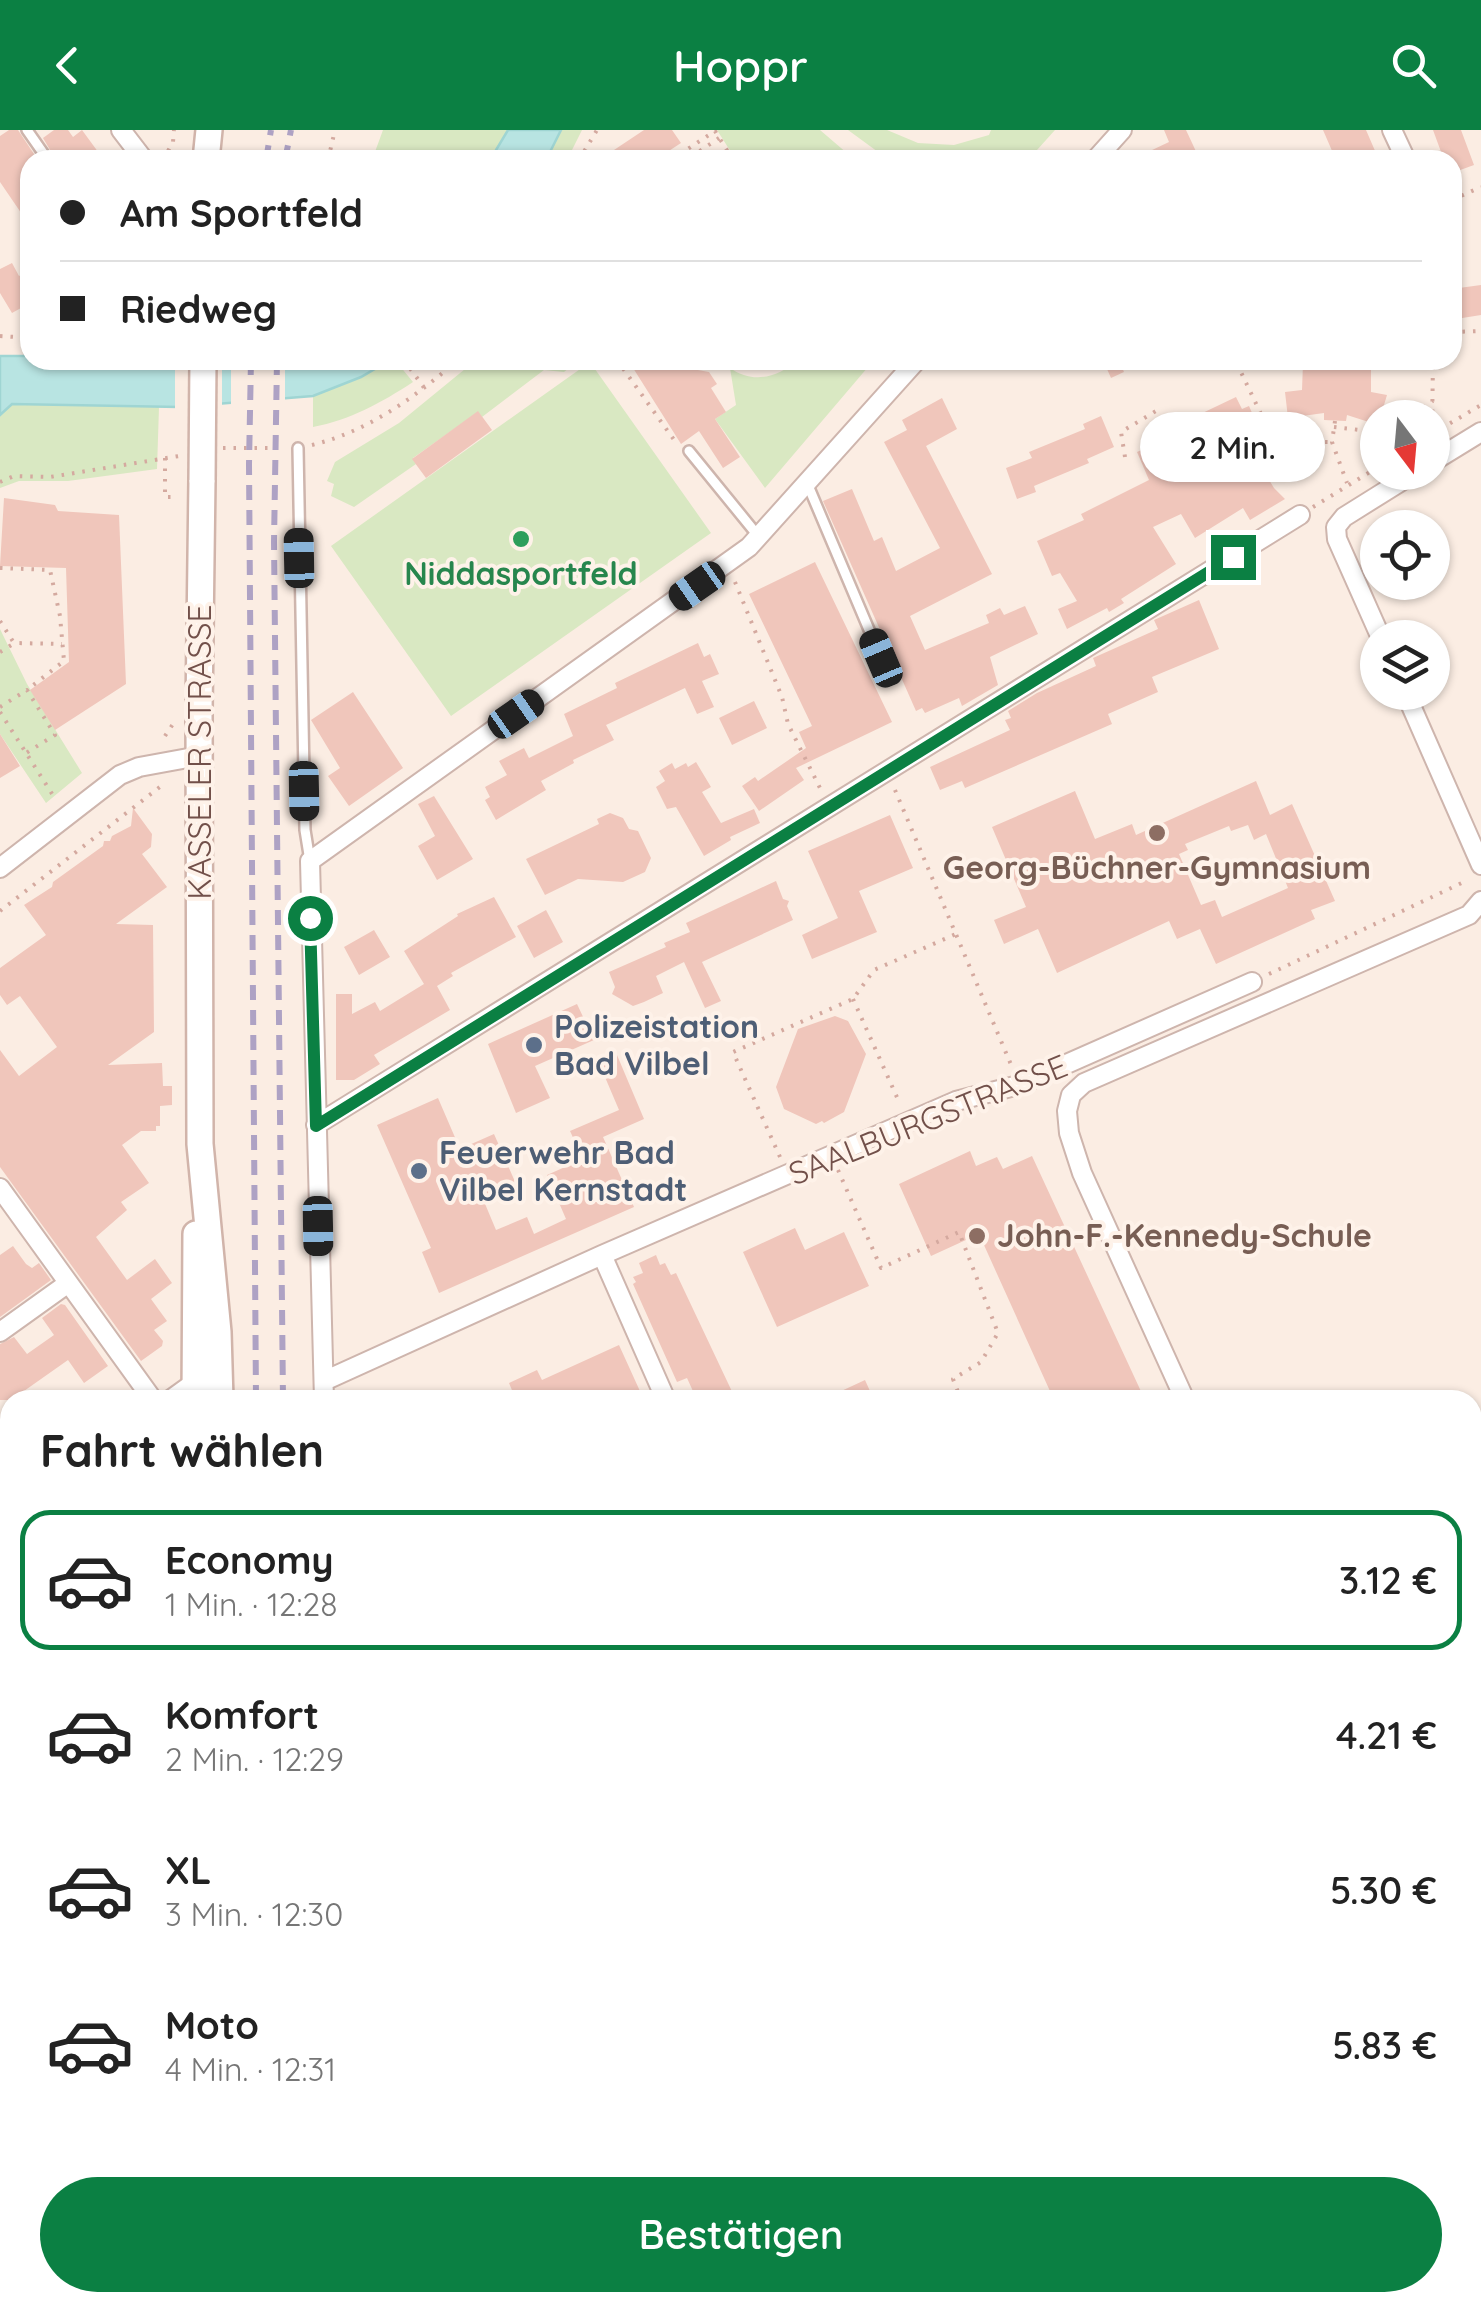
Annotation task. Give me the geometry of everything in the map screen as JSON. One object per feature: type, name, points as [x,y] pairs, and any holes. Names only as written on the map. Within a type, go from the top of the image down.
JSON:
[{"type":"main road","name":"KASSELER STRASSE","points":[[203,370],[200,1144],[220,1390]]},
{"type":"main road","name":"KASSELER STRASSE","points":[[195,1390],[196,1168],[200,1144]]},
{"type":"street","points":[[121,130],[136,150]]},
{"type":"street","points":[[1105,150],[1122,130]]},
{"type":"street","points":[[324,1390],[310,861],[728,564],[758,537],[908,370]]},
{"type":"street","points":[[1450,451],[1481,432]]},
{"type":"street","points":[[1373,620],[1336,527],[1344,516],[1387,490]]},
{"type":"street","points":[[316,1126],[1300,515]]},
{"type":"street","points":[[1413,710],[1481,865]]},
{"type":"street","points":[[0,868],[120,774],[199,756]]},
{"type":"street","points":[[1180,1390],[1082,1173],[1069,1133],[1067,1111],[1071,1095],[1084,1082],[1468,915],[1481,901]]},
{"type":"street","name":"SAALBURGSTRASSE","points":[[326,1390],[602,1255],[956,1101],[1019,1085],[1252,982]]},
{"type":"street","points":[[0,1188],[146,1390]]},
{"type":"street","points":[[602,1255],[662,1390]]},
{"type":"street","points":[[0,1332],[67,1284]]},
{"type":"lane","points":[[298,448],[305,830],[310,861]]},
{"type":"lane","points":[[689,451],[758,537]]},
{"type":"lane","points":[[807,483],[881,658]]},
{"type":"path","points":[[687,150],[715,131],[727,150]]},
{"type":"path","points":[[703,150],[720,138]]},
{"type":"path","points":[[411,370],[425,388]]},
{"type":"path","points":[[209,450],[298,448],[336,439],[425,388],[446,370]]},
{"type":"path","points":[[624,370],[672,438],[689,451]]},
{"type":"path","points":[[1240,370],[1274,441],[1332,442]]},
{"type":"path","points":[[1433,370],[1433,400]]},
{"type":"path","points":[[1450,423],[1481,405]]},
{"type":"path","points":[[1125,457],[1121,432],[1156,411]]},
{"type":"path","points":[[1347,486],[1332,442],[1334,424],[1360,429]]},
{"type":"path","points":[[0,482],[14,476],[50,477],[180,456]]},
{"type":"path","points":[[164,458],[165,497],[177,496]]},
{"type":"path","points":[[1300,515],[1360,478]]},
{"type":"path","points":[[728,564],[782,698],[788,724],[830,807]]},
{"type":"path","points":[[0,568],[50,570],[64,661],[0,709],[56,800]]},
{"type":"path","points":[[0,621],[14,643]]},
{"type":"path","points":[[0,652],[14,643],[62,644]]},
{"type":"path","points":[[26,690],[55,735],[26,753]]},
{"type":"path","points":[[887,772],[1019,1085]]},
{"type":"path","points":[[0,912],[168,780]]},
{"type":"path","points":[[1252,982],[1481,873]]},
{"type":"path","points":[[788,1175],[733,1052],[852,998],[874,970],[956,934]]},
{"type":"path","points":[[852,998],[908,1122]]},
{"type":"path","points":[[832,1156],[881,1268],[959,1232],[998,1333],[981,1362],[954,1379],[958,1390]]},
{"type":"green space","points":[[383,130],[508,130],[496,150],[376,150]]},
{"type":"green space","points":[[561,130],[582,130],[572,150],[551,150]]},
{"type":"green space","points":[[717,130],[820,130],[843,150],[730,150]]},
{"type":"green space","points":[[848,130],[887,130],[918,143],[954,145],[989,135],[991,130],[1055,130],[1037,150],[875,150]]},
{"type":"green space","points":[[373,370],[403,370],[413,382],[365,410],[313,427],[313,396]]},
{"type":"green space","points":[[464,370],[544,370],[482,417],[478,412],[413,458],[416,464],[354,507],[331,496],[334,484],[327,481],[335,462],[399,423]]},
{"type":"green space","name":"Niddasportfeld","points":[[579,370],[596,370],[711,533],[451,716],[331,546]]},
{"type":"green space","points":[[730,370],[756,377],[782,371],[865,370],[765,488],[715,419],[736,405]]},
{"type":"green space","points":[[12,404],[159,407],[157,469],[68,481],[19,481],[0,488],[0,415]]},
{"type":"green space","points":[[0,629],[27,684],[82,773],[46,803],[0,734]]},
{"type":"water","points":[[508,130],[561,130],[551,150],[496,150]]},
{"type":"water","points":[[0,356],[20,356],[20,370],[373,370],[313,396],[179,407],[12,404],[0,415]]},
{"type":"pier","points":[[175,370],[222,370],[222,408],[175,412]]},
{"type":"pier","points":[[231,370],[285,370],[285,404],[231,408]]},
{"type":"building","points":[[18,130],[31,150],[20,150],[20,211],[0,182],[0,136]]},
{"type":"building","points":[[54,130],[68,130],[73,137],[82,130],[97,150],[50,150],[43,138]]},
{"type":"building","points":[[644,130],[672,130],[681,143],[670,150],[614,150]]},
{"type":"building","points":[[1164,130],[1186,130],[1195,150],[1152,150],[1169,142]]},
{"type":"building","points":[[1323,130],[1366,130],[1375,150],[1332,150]]},
{"type":"building","points":[[1433,130],[1461,130],[1474,165],[1462,169],[1462,150],[1440,150]]},
{"type":"building","points":[[12,263],[20,275],[20,309],[12,313],[0,293],[0,269]]},
{"type":"building","points":[[1481,285],[1481,315],[1462,318],[1462,288]]},
{"type":"building","points":[[634,370],[698,370],[709,372],[717,384],[711,388],[726,412],[715,419],[740,457],[723,468],[699,431],[681,444]]},
{"type":"building","points":[[1107,370],[1123,370],[1124,372],[1111,378]]},
{"type":"building","points":[[1303,370],[1371,370],[1371,392],[1387,395],[1386,400],[1360,400],[1360,419],[1347,415],[1346,421],[1324,420],[1324,413],[1288,418],[1285,392],[1302,390]]},
{"type":"building","points":[[1236,397],[1242,409],[1249,406],[1256,422],[1249,425],[1252,432],[1226,444],[1254,455],[1285,499],[1250,520],[1243,508],[1195,538],[1181,514],[1153,527],[1176,564],[1121,599],[1124,603],[1109,612],[1107,608],[1067,629],[1058,609],[1077,601],[1060,573],[1052,576],[1037,541],[1084,520],[1081,514],[1149,480],[1137,452],[1185,431],[1183,426],[1192,418]]},
{"type":"building","points":[[942,398],[957,429],[926,446],[992,574],[910,616],[925,650],[989,623],[986,615],[1000,608],[1004,615],[1025,606],[1038,634],[990,657],[998,685],[962,706],[959,698],[925,713],[922,708],[916,711],[823,501],[852,489],[874,541],[882,537],[896,571],[940,548],[884,442],[907,430],[902,420]]},
{"type":"building","points":[[478,411],[492,430],[426,478],[412,459]]},
{"type":"building","points":[[1101,416],[1114,447],[1087,459],[1089,463],[1034,486],[1036,492],[1017,499],[1006,468],[1032,458],[1029,452],[1085,429],[1083,424]]},
{"type":"building","points":[[4,498],[55,505],[58,511],[119,515],[126,684],[55,730],[30,690],[69,662],[66,568],[0,566]]},
{"type":"building","points":[[815,562],[892,722],[796,768],[804,780],[759,811],[742,786],[755,777],[758,781],[806,748],[799,732],[812,726],[749,594]]},
{"type":"building","points":[[1199,600],[1219,649],[1152,677],[1158,692],[1108,714],[1112,724],[965,788],[962,781],[940,790],[930,767],[1010,730],[1005,720],[1011,718],[1008,711],[1096,666],[1093,658],[1158,629],[1154,620]]},
{"type":"building","points":[[698,643],[704,657],[710,654],[719,674],[702,681],[714,707],[697,714],[685,688],[606,725],[614,740],[541,781],[546,790],[496,820],[485,800],[490,797],[485,787],[507,775],[499,761],[524,748],[529,758],[573,736],[564,714],[617,688],[615,683]]},
{"type":"building","points":[[353,692],[403,768],[349,806],[328,776],[340,768],[311,720]]},
{"type":"building","points":[[754,701],[767,728],[732,745],[719,718]]},
{"type":"building","points":[[0,734],[20,766],[0,778]]},
{"type":"building","points":[[696,762],[711,787],[702,792],[721,823],[754,809],[760,823],[730,837],[731,840],[704,856],[676,807],[667,809],[656,787],[665,781],[659,771],[672,763],[675,769]]},
{"type":"building","points":[[1256,781],[1270,815],[1292,804],[1335,901],[1311,910],[1315,919],[1216,964],[1200,929],[1177,939],[1169,921],[1057,973],[1038,929],[1004,944],[994,920],[1026,907],[992,827],[1075,791],[1095,839],[1132,824],[1136,835]],"holes":[[[1248,825],[1254,840],[1266,834],[1288,888],[1222,917],[1215,900],[1201,905],[1179,854],[1188,850],[1185,844],[1229,826],[1231,831]]]},
{"type":"building","points":[[434,796],[473,859],[437,880],[418,846],[435,836],[418,804]]},
{"type":"building","points":[[133,808],[152,834],[151,847],[142,854],[167,887],[116,924],[153,925],[154,1032],[108,1065],[162,1063],[163,1086],[172,1086],[172,1105],[160,1106],[160,1126],[156,1126],[156,1131],[141,1131],[122,1145],[149,1183],[121,1202],[127,1210],[96,1237],[127,1280],[155,1259],[172,1283],[151,1299],[167,1321],[154,1330],[163,1341],[162,1346],[141,1361],[0,1167],[0,1050],[19,1076],[57,1047],[20,996],[7,1005],[0,995],[0,968],[46,935],[24,905],[52,887],[53,882],[103,846],[104,841],[131,826]]},
{"type":"building","points":[[610,813],[623,818],[629,829],[638,831],[651,858],[645,872],[623,882],[578,879],[545,895],[526,859],[599,824],[597,819]]},
{"type":"building","points":[[890,815],[913,868],[859,891],[877,932],[812,959],[802,935],[838,918],[808,851]]},
{"type":"building","points":[[776,881],[783,899],[789,901],[793,920],[702,962],[721,1001],[705,1008],[684,962],[656,976],[663,993],[644,1002],[633,1006],[612,994],[615,987],[609,972],[690,932],[686,923]]},
{"type":"building","points":[[494,897],[516,937],[451,973],[453,976],[437,986],[450,1010],[374,1055],[380,1064],[354,1080],[336,1080],[336,994],[352,994],[352,1014],[375,1002],[380,1011],[424,984],[404,951],[457,914]]},
{"type":"building","points":[[546,910],[563,942],[534,958],[517,926]]},
{"type":"building","points":[[374,930],[390,957],[359,975],[344,947]]},
{"type":"building","points":[[577,1004],[594,1040],[535,1066],[550,1098],[516,1113],[488,1044]]},
{"type":"building","points":[[835,1016],[848,1021],[866,1054],[844,1112],[816,1124],[784,1109],[776,1087],[798,1029]]},
{"type":"building","points":[[617,1055],[644,1119],[603,1137],[634,1207],[439,1293],[422,1252],[431,1248],[377,1125],[438,1098],[460,1149],[494,1134],[516,1184],[483,1199],[496,1230],[527,1217],[534,1234],[566,1219],[547,1175],[583,1159],[570,1131],[619,1110],[599,1063]]},
{"type":"building","points":[[970,1151],[976,1166],[997,1157],[1003,1169],[1032,1156],[1140,1390],[1049,1390],[979,1234],[931,1256],[899,1184]]},
{"type":"building","points":[[795,1228],[805,1250],[844,1232],[869,1286],[777,1327],[743,1252]]},
{"type":"building","points":[[13,1246],[26,1264],[32,1268],[39,1263],[51,1280],[0,1317],[0,1255]]},
{"type":"building","points":[[656,1255],[671,1275],[676,1273],[731,1390],[692,1390],[687,1378],[677,1382],[633,1284],[633,1277],[643,1273],[639,1263]]},
{"type":"building","points":[[65,1305],[108,1366],[84,1383],[68,1360],[25,1390],[0,1390],[0,1344],[14,1337],[27,1354],[54,1335],[42,1318]]},
{"type":"building","points":[[619,1345],[639,1390],[512,1390],[509,1383],[537,1370],[542,1380]]},
{"type":"building","points":[[865,1380],[870,1390],[844,1390]]},
{"type":"railway","points":[[268,150],[271,130]]},
{"type":"railway","points":[[287,150],[291,130]]},
{"type":"railway","points":[[251,370],[256,1390]]},
{"type":"railway","points":[[277,370],[274,542],[283,1390]]},
{"type":"place","name":"Niddasportfeld","points":[[521,539]]},
{"type":"place","name":"Georg-Büchner-Gymnasium","points":[[1157,833]]},
{"type":"place","name":"Polizeistation Bad Vilbel","points":[[534,1045]]},
{"type":"place","name":"Feuerwehr Bad Vilbel Kernstadt","points":[[419,1171]]},
{"type":"place","name":"John-F.-Kennedy-Schule","points":[[977,1236]]},
{"type":"route","points":[[310,918],[316,1126],[1233,557]]}]
